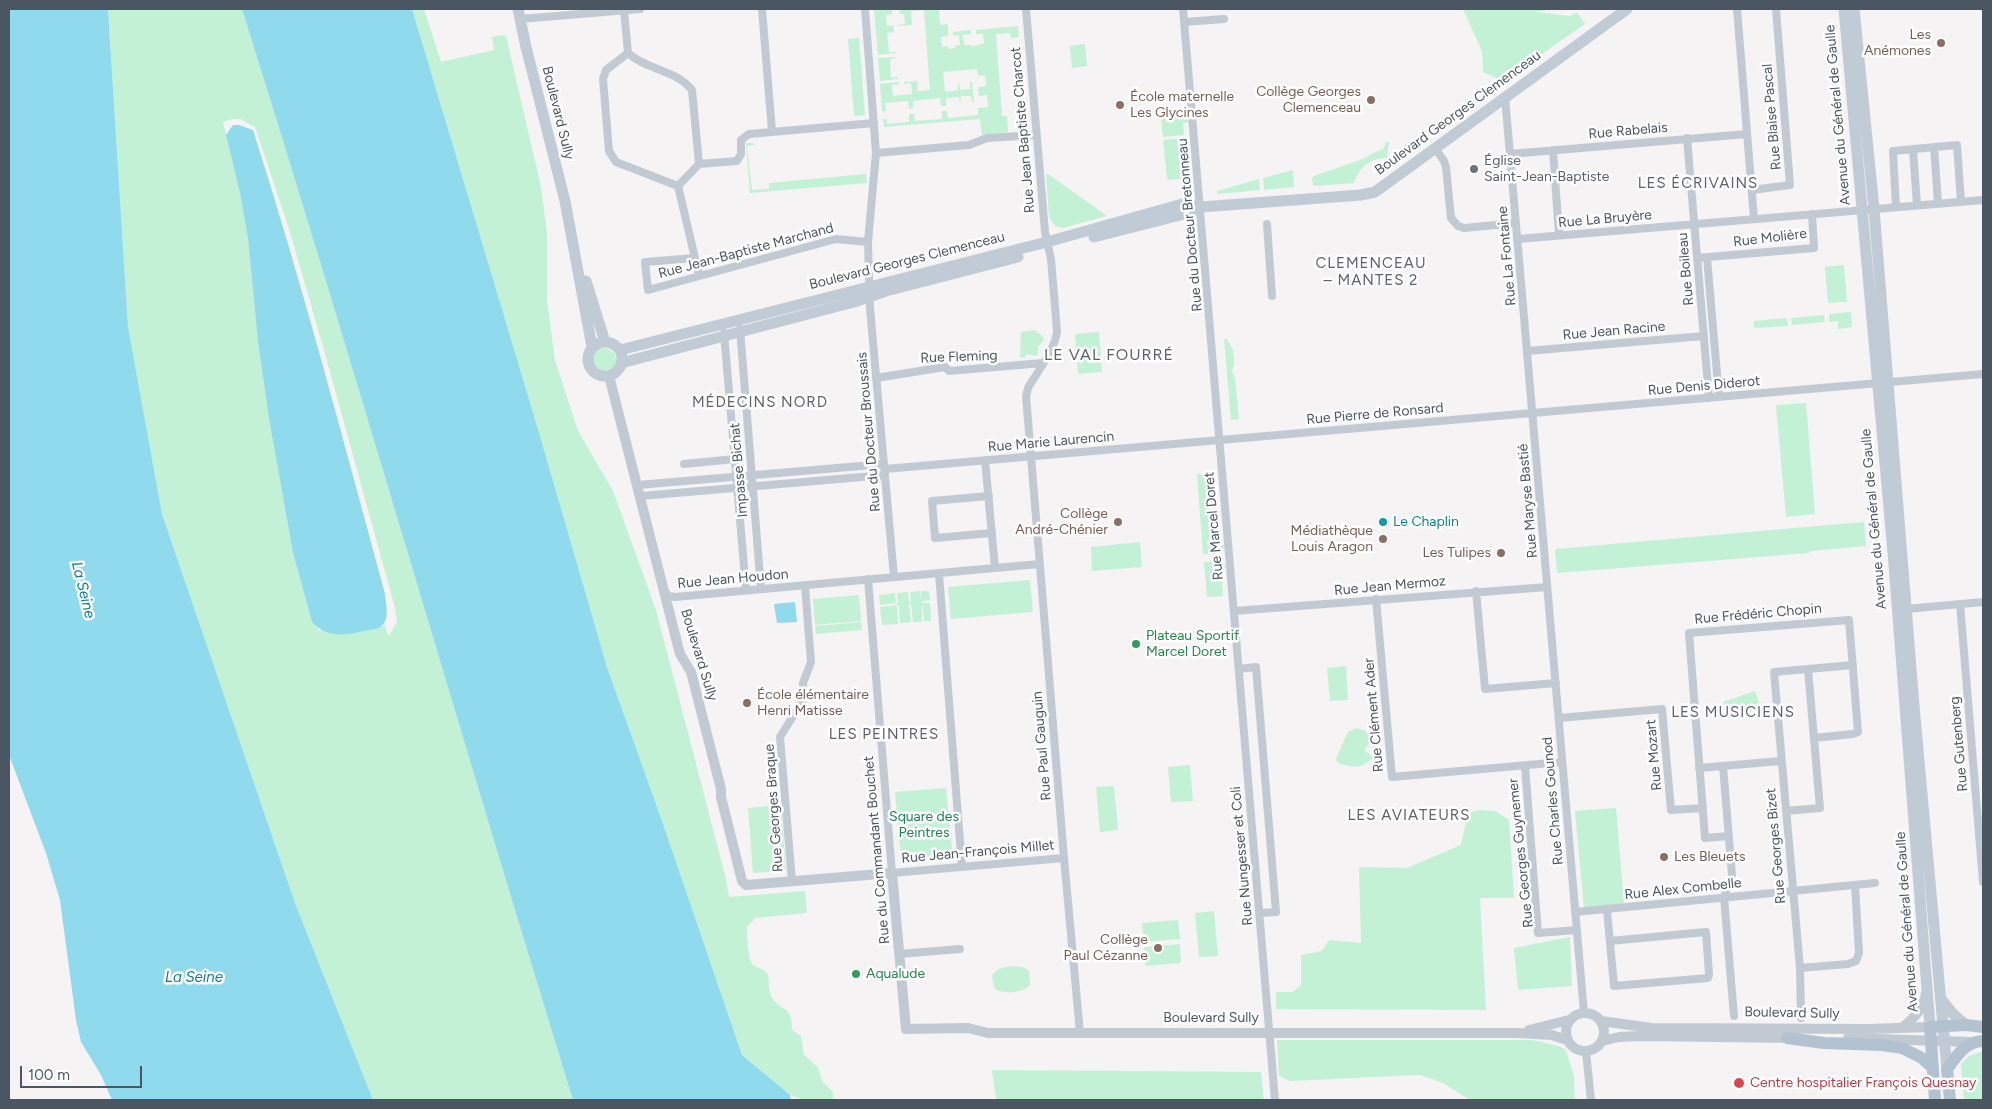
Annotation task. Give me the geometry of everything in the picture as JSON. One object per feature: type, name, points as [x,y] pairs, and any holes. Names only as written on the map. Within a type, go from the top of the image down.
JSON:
[{"type":"main road","name":"Boulevard Georges Clemenceau","points":[[620,350],[739,319],[870,291],[1048,245],[1188,213],[1201,207],[1372,193],[1626,9]]},
{"type":"main road","name":"Avenue du Général de Gaulle","points":[[1844,9],[1861,210],[1906,609],[1948,1069]]},
{"type":"main road","name":"Avenue du Général de Gaulle","points":[[1854,9],[1874,209],[1882,383],[1930,1027]]},
{"type":"main road","name":"Boulevard Sully","points":[[519,14],[570,224],[605,342]]},
{"type":"main road","name":"Boulevard Sully","points":[[570,224],[592,347]]},
{"type":"main road","name":"Boulevard Georges Clemenceau","points":[[622,363],[740,332],[870,291]]},
{"type":"main road","points":[[605,342],[612,343],[620,350],[622,363],[618,370],[609,376],[598,375],[590,368],[587,357],[592,347],[605,342]]},
{"type":"main road","points":[[1941,999],[1953,1014],[1966,1025]]},
{"type":"main road","name":"Boulevard Sully","points":[[1930,1027],[1966,1025],[1983,1027]]},
{"type":"main road","points":[[1930,1027],[1936,1100]]},
{"type":"main road","points":[[1787,1038],[1824,1043],[1882,1045],[1902,1048],[1918,1055],[1933,1068]]},
{"type":"main road","points":[[1950,1100],[1948,1069],[1963,1049],[1978,1042]]},
{"type":"street","points":[[519,14],[640,9]]},
{"type":"street","points":[[762,9],[772,131]]},
{"type":"street","points":[[865,9],[876,153],[868,242],[870,291]]},
{"type":"street","name":"Rue Jean Baptiste Charcot","points":[[1026,9],[1036,135],[1051,259],[1056,336],[1043,363]]},
{"type":"street","name":"Rue du Docteur Bretonneau","points":[[1183,9],[1220,440]]},
{"type":"street","points":[[1737,9],[1754,219]]},
{"type":"street","name":"Rue Blaise Pascal","points":[[1752,190],[1790,185],[1776,9]]},
{"type":"street","points":[[624,10],[628,53],[636,60],[685,81],[692,90],[699,164]]},
{"type":"street","points":[[1184,22],[1224,19]]},
{"type":"street","points":[[628,53],[606,70],[604,80],[609,152],[616,162],[678,186]]},
{"type":"street","name":"Rue La Fontaine","points":[[1505,97],[1532,413]]},
{"type":"street","points":[[678,186],[699,164],[737,161],[741,154],[741,140],[745,136],[772,131],[874,123]]},
{"type":"street","name":"Rue Rabelais","points":[[1510,154],[1747,134]]},
{"type":"street","points":[[876,153],[970,145],[987,138],[1036,135]]},
{"type":"street","name":"Rue Boileau","points":[[1687,138],[1709,398]]},
{"type":"street","points":[[1896,207],[1892,151],[1934,148],[1957,144],[1961,202]]},
{"type":"street","points":[[1435,148],[1442,156],[1446,167],[1453,222],[1464,228],[1516,223]]},
{"type":"street","points":[[1934,148],[1938,204]]},
{"type":"street","points":[[1554,150],[1559,235]]},
{"type":"street","points":[[1913,150],[1917,205]]},
{"type":"street","points":[[678,186],[699,275]]},
{"type":"street","name":"Rue Molière","points":[[1694,224],[1983,200]]},
{"type":"street","name":"Rue Molière","points":[[1697,258],[1814,248],[1812,214]]},
{"type":"street","points":[[1267,224],[1272,296]]},
{"type":"street","name":"Rue La Bruyère","points":[[1518,239],[1694,224]]},
{"type":"street","name":"Rue Jean-Baptiste Marchand","points":[[694,258],[645,262],[648,290],[836,239],[868,242]]},
{"type":"street","points":[[1707,258],[1719,397]]},
{"type":"street","name":"Rue du Docteur Broussais","points":[[870,291],[894,577]]},
{"type":"street","name":"Impasse Bichat","points":[[739,319],[761,589]]},
{"type":"street","name":"Impasse Bichat","points":[[723,323],[746,590]]},
{"type":"street","name":"Rue Jean Racine","points":[[1527,351],[1704,336]]},
{"type":"street","name":"Rue Fleming","points":[[876,378],[945,367],[949,371],[1043,363]]},
{"type":"street","name":"Rue Paul Gauguin","points":[[1043,363],[1026,392],[1080,1033]]},
{"type":"street","name":"Rue Denis Diderot","points":[[1532,413],[1983,374]]},
{"type":"street","name":"Boulevard Sully","points":[[609,376],[680,654],[690,672],[722,789],[723,807],[742,881],[746,885]]},
{"type":"street","name":"Rue Pierre de Ronsard","points":[[1220,440],[1532,413]]},
{"type":"street","name":"Rue Maryse Bastié","points":[[1532,413],[1547,587]]},
{"type":"street","name":"Rue Marie Laurencin","points":[[885,469],[1220,440]]},
{"type":"street","name":"Rue Marcel Doret","points":[[1220,440],[1234,611]]},
{"type":"street","points":[[684,464],[735,460]]},
{"type":"street","points":[[986,460],[995,568]]},
{"type":"street","points":[[638,484],[752,475],[885,469]]},
{"type":"street","points":[[641,496],[737,488],[885,469]]},
{"type":"street","points":[[988,496],[932,501],[935,538],[992,534]]},
{"type":"street","points":[[805,586],[1039,564]]},
{"type":"street","points":[[939,574],[962,867]]},
{"type":"street","name":"Rue du Commandant Bouchet","points":[[868,579],[906,1029]]},
{"type":"street","name":"Rue Jean Houdon","points":[[665,592],[675,598],[805,586]]},
{"type":"street","name":"Rue Georges Braque","points":[[792,881],[780,737],[803,700],[804,679],[811,662],[805,586]]},
{"type":"street","name":"Rue Jean Mermoz","points":[[1234,611],[1547,587]]},
{"type":"street","name":"Rue Charles Gounod","points":[[1547,587],[1584,1013]]},
{"type":"street","points":[[1476,591],[1485,688],[1556,683]]},
{"type":"street","name":"Rue Clément Ader","points":[[1376,599],[1392,778],[1562,762]]},
{"type":"street","points":[[1906,609],[1983,602]]},
{"type":"street","name":"Rue Gutenberg","points":[[1960,604],[1983,882]]},
{"type":"street","name":"Rue Nungesser et Coli","points":[[1234,611],[1275,1100]]},
{"type":"street","name":"Rue Frédéric Chopin","points":[[1728,836],[1705,838],[1688,633],[1849,620],[1853,665]]},
{"type":"street","points":[[1786,811],[1820,808],[1808,669],[1853,665],[1858,732],[1814,738]]},
{"type":"street","points":[[1239,669],[1256,667],[1276,912],[1260,913]]},
{"type":"street","name":"Rue Georges Bizet","points":[[1801,1018],[1800,968],[1774,672],[1808,669]]},
{"type":"street","name":"Rue Mozart","points":[[1559,718],[1662,709],[1671,810],[1702,808]]},
{"type":"street","points":[[1699,768],[1781,761]]},
{"type":"street","name":"Rue Georges Guynemer","points":[[1525,766],[1538,933],[1577,930]]},
{"type":"street","points":[[1723,766],[1732,875],[1724,897],[1734,1016]]},
{"type":"street","points":[[1974,768],[1983,768]]},
{"type":"street","name":"Rue Jean-François Millet","points":[[746,885],[1064,858]]},
{"type":"street","name":"Rue Alex Combelle","points":[[1575,912],[1875,883]]},
{"type":"street","points":[[1800,968],[1848,964],[1856,961],[1859,953],[1854,885]]},
{"type":"street","points":[[1607,910],[1614,986],[1708,978],[1706,932],[1610,941]]},
{"type":"street","points":[[899,954],[960,949]]},
{"type":"street","points":[[1903,1028],[1923,1004],[1927,987]]},
{"type":"street","points":[[1518,1033],[1552,1035],[1567,1040],[1575,1049],[1586,1052],[1595,1049],[1602,1041],[1604,1031],[1596,1016],[1584,1013],[1573,1016],[1569,1020],[1565,1030],[1567,1040]]},
{"type":"street","points":[[1518,1033],[1569,1020]]},
{"type":"street","name":"Boulevard Sully","points":[[1600,1021],[1652,1028],[1930,1027]]},
{"type":"street","name":"Boulevard Sully","points":[[906,1029],[968,1028],[988,1032],[1080,1033],[1518,1033]]},
{"type":"street","name":"Boulevard Sully","points":[[1602,1041],[1620,1037],[1639,1036],[1880,1038],[1978,1042]]},
{"type":"street","points":[[1586,1052],[1591,1100]]},
{"type":"green space","points":[[108,9],[242,9],[573,1100],[373,1100],[295,903],[162,514],[128,328]],"holes":[[[240,119],[255,127],[289,229],[324,350],[395,608],[397,622],[389,636],[384,625],[379,628],[319,630],[312,622],[293,553],[269,419],[258,342],[248,239],[240,193],[223,122]]]},
{"type":"green space","points":[[412,9],[424,9],[441,62],[494,50],[492,37],[506,36],[541,187],[547,232],[547,300],[555,360],[578,431],[613,491],[656,610],[726,879],[729,897],[805,891],[807,913],[755,918],[747,927],[748,947],[751,962],[767,973],[773,999],[787,1010],[791,1016],[792,1030],[801,1036],[804,1055],[818,1067],[822,1081],[833,1092],[833,1100],[803,1100],[790,1095],[742,1055],[607,667]]},
{"type":"green space","points":[[874,9],[892,9],[892,14],[886,15],[887,26],[893,25],[894,32],[887,33],[889,52],[896,53],[878,55]]},
{"type":"green space","points":[[899,9],[939,9],[940,25],[948,24],[948,36],[941,37],[942,47],[948,46],[948,49],[960,45],[959,35],[954,36],[953,32],[971,30],[971,34],[963,35],[964,45],[971,45],[971,47],[984,43],[983,34],[976,34],[976,30],[1018,26],[1019,37],[1011,38],[1010,33],[996,34],[1002,116],[1007,116],[1008,132],[982,135],[980,119],[884,127],[883,119],[887,119],[887,124],[909,122],[909,114],[914,114],[915,121],[942,119],[942,111],[947,111],[948,118],[978,115],[978,108],[988,107],[987,95],[979,96],[978,87],[986,86],[985,75],[978,76],[977,69],[943,72],[945,92],[958,90],[958,83],[960,90],[970,89],[970,82],[972,82],[974,102],[972,102],[971,96],[961,96],[960,103],[959,97],[946,98],[946,106],[941,106],[940,98],[913,101],[913,108],[909,109],[908,101],[885,103],[886,111],[882,111],[880,84],[899,82],[899,84],[892,85],[893,96],[912,94],[911,83],[904,84],[904,82],[917,81],[918,91],[930,90],[924,10],[911,11],[912,25],[898,26],[905,24],[904,14],[900,14]]},
{"type":"green space","points":[[1463,9],[1545,9],[1545,11],[1536,12],[1570,16],[1577,12],[1585,24],[1503,81],[1483,72],[1482,51]]},
{"type":"green space","points":[[859,38],[865,115],[854,116],[848,39]]},
{"type":"green space","points":[[1085,44],[1087,66],[1072,68],[1070,46]]},
{"type":"green space","points":[[896,57],[890,59],[891,78],[898,77],[898,79],[880,81],[878,58]]},
{"type":"green space","points":[[1467,105],[1431,133],[1429,137],[1427,136],[1396,159],[1405,144]]},
{"type":"green space","points":[[1183,117],[1189,122],[1183,123],[1184,135],[1163,137],[1161,119]]},
{"type":"green space","points":[[1184,138],[1188,178],[1168,180],[1163,140]]},
{"type":"green space","points":[[1386,142],[1389,142],[1387,158],[1381,158],[1366,164],[1359,172],[1354,183],[1313,186],[1312,178],[1314,176],[1360,160],[1384,148]]},
{"type":"green space","points":[[746,143],[753,143],[754,145],[747,146],[752,190],[769,189],[769,183],[866,174],[867,183],[750,193]]},
{"type":"green space","points":[[1293,170],[1294,187],[1264,190],[1263,178]]},
{"type":"green space","points":[[1046,174],[1107,216],[1063,228],[1055,226],[1049,217]]},
{"type":"green space","points":[[1259,179],[1260,190],[1218,194],[1217,191]]},
{"type":"green space","points":[[1844,265],[1847,302],[1828,303],[1825,267]]},
{"type":"green space","points":[[1851,312],[1852,327],[1838,329],[1838,321],[1829,322],[1829,314]]},
{"type":"green space","points":[[1824,315],[1825,322],[1792,325],[1791,318]]},
{"type":"green space","points":[[1787,318],[1788,326],[1754,328],[1754,321]]},
{"type":"green space","points":[[1035,330],[1044,340],[1038,347],[1038,354],[1036,356],[1026,354],[1025,358],[1020,357],[1021,332]]},
{"type":"green space","points":[[1099,332],[1102,372],[1078,374],[1075,334]]},
{"type":"green space","points":[[1224,339],[1227,339],[1233,350],[1234,364],[1232,371],[1235,378],[1239,419],[1231,420]]},
{"type":"green space","points":[[604,348],[613,351],[616,360],[613,369],[604,372],[595,369],[592,360],[595,351]]},
{"type":"green space","points":[[1806,403],[1815,514],[1786,517],[1776,405]]},
{"type":"green space","points":[[1213,473],[1219,546],[1224,545],[1225,547],[1219,553],[1203,554],[1197,474]]},
{"type":"green space","points":[[1864,522],[1866,546],[1810,551],[1809,553],[1557,573],[1555,549]]},
{"type":"green space","points":[[1140,542],[1142,567],[1092,571],[1091,547]]},
{"type":"green space","points":[[1220,561],[1224,563],[1226,568],[1221,569],[1223,596],[1207,597],[1204,562]]},
{"type":"green space","points":[[1030,580],[1033,612],[951,619],[948,587]]},
{"type":"green space","points":[[920,591],[921,601],[921,591],[929,591],[930,600],[922,601],[923,603],[930,603],[931,621],[924,621],[922,603],[922,622],[913,622],[911,604],[909,605],[911,622],[900,623],[899,606],[896,603],[898,603],[897,593],[908,592],[909,602],[911,602],[910,592]]},
{"type":"green space","points":[[895,593],[896,603],[880,605],[879,595]]},
{"type":"green space","points":[[859,595],[861,621],[815,625],[813,599]]},
{"type":"green space","points":[[897,605],[898,624],[882,625],[880,607]]},
{"type":"green space","points":[[861,622],[862,630],[816,634],[815,626]]},
{"type":"green space","points":[[1346,666],[1348,700],[1330,701],[1327,668]]},
{"type":"green space","points":[[1755,691],[1761,708],[1729,719],[1723,702]]},
{"type":"green space","points":[[1357,728],[1368,732],[1374,738],[1364,750],[1373,757],[1365,764],[1357,766],[1338,763],[1336,758],[1348,732]]},
{"type":"green space","points":[[1190,765],[1193,801],[1171,802],[1168,767]]},
{"type":"green space","points":[[1114,786],[1118,830],[1100,832],[1096,787]]},
{"type":"green space","name":"Square des Peintres","points":[[946,788],[953,859],[906,862],[901,858],[895,792]]},
{"type":"green space","points":[[781,805],[786,871],[753,873],[748,808]]},
{"type":"green space","points":[[1616,808],[1624,904],[1584,908],[1575,811]]},
{"type":"green space","points":[[1479,810],[1495,811],[1509,820],[1514,898],[1480,898],[1486,1010],[1276,1009],[1276,992],[1293,992],[1301,985],[1301,955],[1322,951],[1329,940],[1361,943],[1359,867],[1407,868],[1461,845],[1468,813]]},
{"type":"green space","points":[[1214,911],[1218,956],[1199,957],[1195,913]]},
{"type":"green space","points":[[1178,920],[1180,939],[1144,942],[1142,923]]},
{"type":"green space","points":[[1570,937],[1572,986],[1518,990],[1514,948]]},
{"type":"green space","points":[[1180,944],[1181,963],[1145,966],[1144,947]]},
{"type":"green space","points":[[1023,967],[1029,971],[1030,985],[1027,988],[1018,991],[1002,992],[994,988],[992,976],[995,972],[1002,968]]},
{"type":"green space","points":[[1277,1040],[1533,1040],[1558,1046],[1566,1050],[1574,1077],[1575,1100],[1470,1100],[1443,1083],[1420,1075],[1290,1081],[1279,1076]]},
{"type":"green space","points":[[1983,1051],[1983,1100],[1964,1100],[1961,1064],[1969,1056]]},
{"type":"green space","points":[[992,1070],[1261,1072],[1264,1100],[996,1100]]},
{"type":"water","name":"La Seine","points":[[9,9],[108,9],[128,327],[162,514],[295,903],[373,1100],[112,1100],[101,1075],[81,1042],[76,1020],[60,900],[46,853],[9,755]]},
{"type":"water","points":[[242,9],[412,9],[607,667],[742,1055],[790,1095],[791,1100],[573,1100]]},
{"type":"water","points":[[233,125],[253,130],[305,303],[385,594],[386,617],[383,625],[379,628],[335,634],[319,628],[312,622],[293,553],[269,419],[258,342],[248,239],[240,193],[226,135]]},
{"type":"water","points":[[795,602],[797,622],[777,623],[774,604]]},
{"type":"place","name":"Les Anémones","points":[[1941,43]]},
{"type":"place","name":"Collège Georges Clemenceau","points":[[1371,100]]},
{"type":"place","name":"École maternelle Les Glycines","points":[[1120,105]]},
{"type":"place","name":"Église Saint-Jean-Baptiste","points":[[1474,169]]},
{"type":"place","name":"Collège André-Chénier","points":[[1118,522]]},
{"type":"place","name":"Le Chaplin","points":[[1383,522]]},
{"type":"place","name":"Médiathèque Louis Aragon","points":[[1383,539]]},
{"type":"place","name":"Les Tulipes","points":[[1501,553]]},
{"type":"place","name":"Plateau Sportif Marcel Doret","points":[[1136,644]]},
{"type":"place","name":"École élémentaire Henri Matisse","points":[[747,703]]},
{"type":"place","name":"Les Bleuets","points":[[1664,857]]},
{"type":"place","name":"Collège Paul Cézanne","points":[[1158,948]]},
{"type":"place","name":"Aqualude","points":[[856,974]]},
{"type":"place","name":"Centre hospitalier François Quesnay","points":[[1739,1083]]},
{"type":"district","name":"LES ÉCRIVAINS","points":[[1698,184]]},
{"type":"district","name":"CLEMENCEAU – MANTES 2","points":[[1371,272]]},
{"type":"district","name":"LE VAL FOURRÉ","points":[[1109,355]]},
{"type":"district","name":"MÉDECINS NORD","points":[[760,403]]},
{"type":"district","name":"LES MUSICIENS","points":[[1733,713]]},
{"type":"district","name":"LES PEINTRES","points":[[884,735]]},
{"type":"district","name":"LES AVIATEURS","points":[[1409,816]]}]
